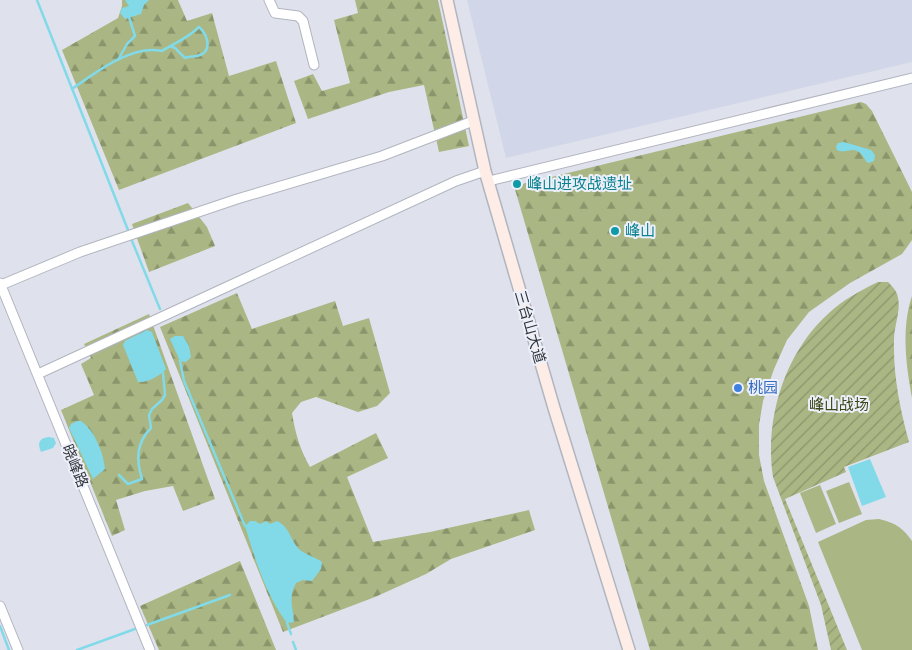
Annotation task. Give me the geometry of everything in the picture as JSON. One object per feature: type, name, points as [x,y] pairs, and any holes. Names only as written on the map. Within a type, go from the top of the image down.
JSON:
[{"type":"main road","name":"三台山大道","points":[[448,0],[487,176],[554,408],[628,650]]},
{"type":"street","points":[[269,0],[274,12],[298,16],[303,21],[314,65]]},
{"type":"street","points":[[38,374],[456,180],[487,176],[912,78]]},
{"type":"street","points":[[0,284],[80,252],[237,199],[382,156],[474,121]]},
{"type":"street","name":"晓峰路","points":[[0,284],[150,650]]},
{"type":"street","points":[[0,606],[18,650]]},
{"type":"shaded area","points":[[467,0],[912,0],[912,62],[506,158]]},
{"type":"green space","points":[[122,0],[178,0],[187,21],[212,13],[229,76],[276,61],[296,123],[119,190],[62,50],[118,18]]},
{"type":"green space","points":[[355,0],[438,0],[469,146],[439,152],[424,85],[389,92],[308,119],[294,81],[313,74],[322,91],[350,83],[334,20],[358,13]]},
{"type":"green space","points":[[861,102],[866,104],[872,111],[912,192],[912,240],[902,254],[850,283],[809,312],[787,340],[774,369],[763,401],[759,425],[759,455],[764,481],[809,606],[818,650],[650,650],[514,186]]},
{"type":"green space","points":[[188,203],[207,227],[215,246],[149,272],[132,224]]},
{"type":"green space","name":"峰山战场","points":[[878,282],[888,282],[896,291],[898,298],[899,308],[894,340],[895,366],[900,404],[909,442],[844,467],[846,472],[785,499],[847,650],[831,650],[821,605],[773,477],[771,455],[772,432],[781,388],[800,347],[834,308]]},
{"type":"green space","points":[[237,293],[252,329],[335,301],[343,326],[369,318],[390,393],[377,406],[358,412],[316,397],[301,402],[292,413],[298,441],[310,467],[376,433],[388,458],[347,477],[373,542],[430,532],[529,510],[535,530],[451,559],[426,574],[375,597],[283,632],[160,327]]},
{"type":"green space","points":[[912,296],[912,398],[906,360],[906,334]]},
{"type":"green space","points":[[149,314],[215,499],[183,511],[173,486],[145,491],[116,500],[125,530],[112,536],[61,410],[94,395],[81,364],[91,358],[84,344]]},
{"type":"green space","points":[[849,482],[862,514],[839,523],[826,491]]},
{"type":"green space","points":[[820,485],[836,524],[816,533],[800,493]]},
{"type":"green space","points":[[879,519],[898,526],[912,541],[912,650],[862,650],[818,542],[866,520]]},
{"type":"green space","points":[[240,561],[276,650],[159,650],[140,606]]},
{"type":"water","points":[[125,0],[149,0],[144,5],[141,14],[125,19],[120,13],[122,8],[129,6]]},
{"type":"water","points":[[844,142],[871,150],[875,155],[874,161],[868,163],[861,153],[855,150],[837,150],[838,143]]},
{"type":"water","points":[[147,330],[152,332],[166,369],[153,378],[138,382],[123,345],[125,341]]},
{"type":"water","points":[[175,336],[183,336],[189,346],[191,357],[186,362],[180,361],[170,339]]},
{"type":"water","points":[[81,421],[90,430],[98,442],[102,456],[105,469],[93,479],[69,428],[71,424]]},
{"type":"water","points":[[43,438],[54,438],[56,443],[53,448],[41,452],[40,441]]},
{"type":"water","points":[[870,459],[886,497],[862,506],[848,467]]},
{"type":"water","points":[[250,521],[260,524],[266,521],[270,524],[277,521],[286,528],[299,549],[322,562],[321,569],[312,581],[303,580],[296,583],[292,593],[294,622],[287,623],[267,589],[245,526]]},
{"type":"waterway","points":[[37,0],[128,230]]},
{"type":"waterway","points":[[118,60],[127,44],[135,36],[129,17]]},
{"type":"waterway","points":[[72,89],[114,61],[139,52],[150,50],[162,51],[199,27],[207,43],[206,51],[202,54],[185,58],[175,48],[170,46]]},
{"type":"waterway","points":[[132,241],[160,309]]},
{"type":"waterway","points":[[180,361],[184,381],[245,526]]},
{"type":"waterway","points":[[119,475],[128,484],[142,479],[138,458],[140,446],[151,428],[149,415],[165,395],[163,373]]},
{"type":"waterway","points":[[147,625],[230,595]]},
{"type":"waterway","points":[[287,623],[291,634]]},
{"type":"waterway","points":[[0,626],[9,650]]},
{"type":"waterway","points":[[77,650],[135,629]]},
{"type":"waterway","points":[[293,642],[296,650]]},
{"type":"place","name":"峰山进攻战遗址","points":[[517,184]]},
{"type":"place","name":"峰山","points":[[615,231]]},
{"type":"place","name":"桃园","points":[[738,388]]}]
